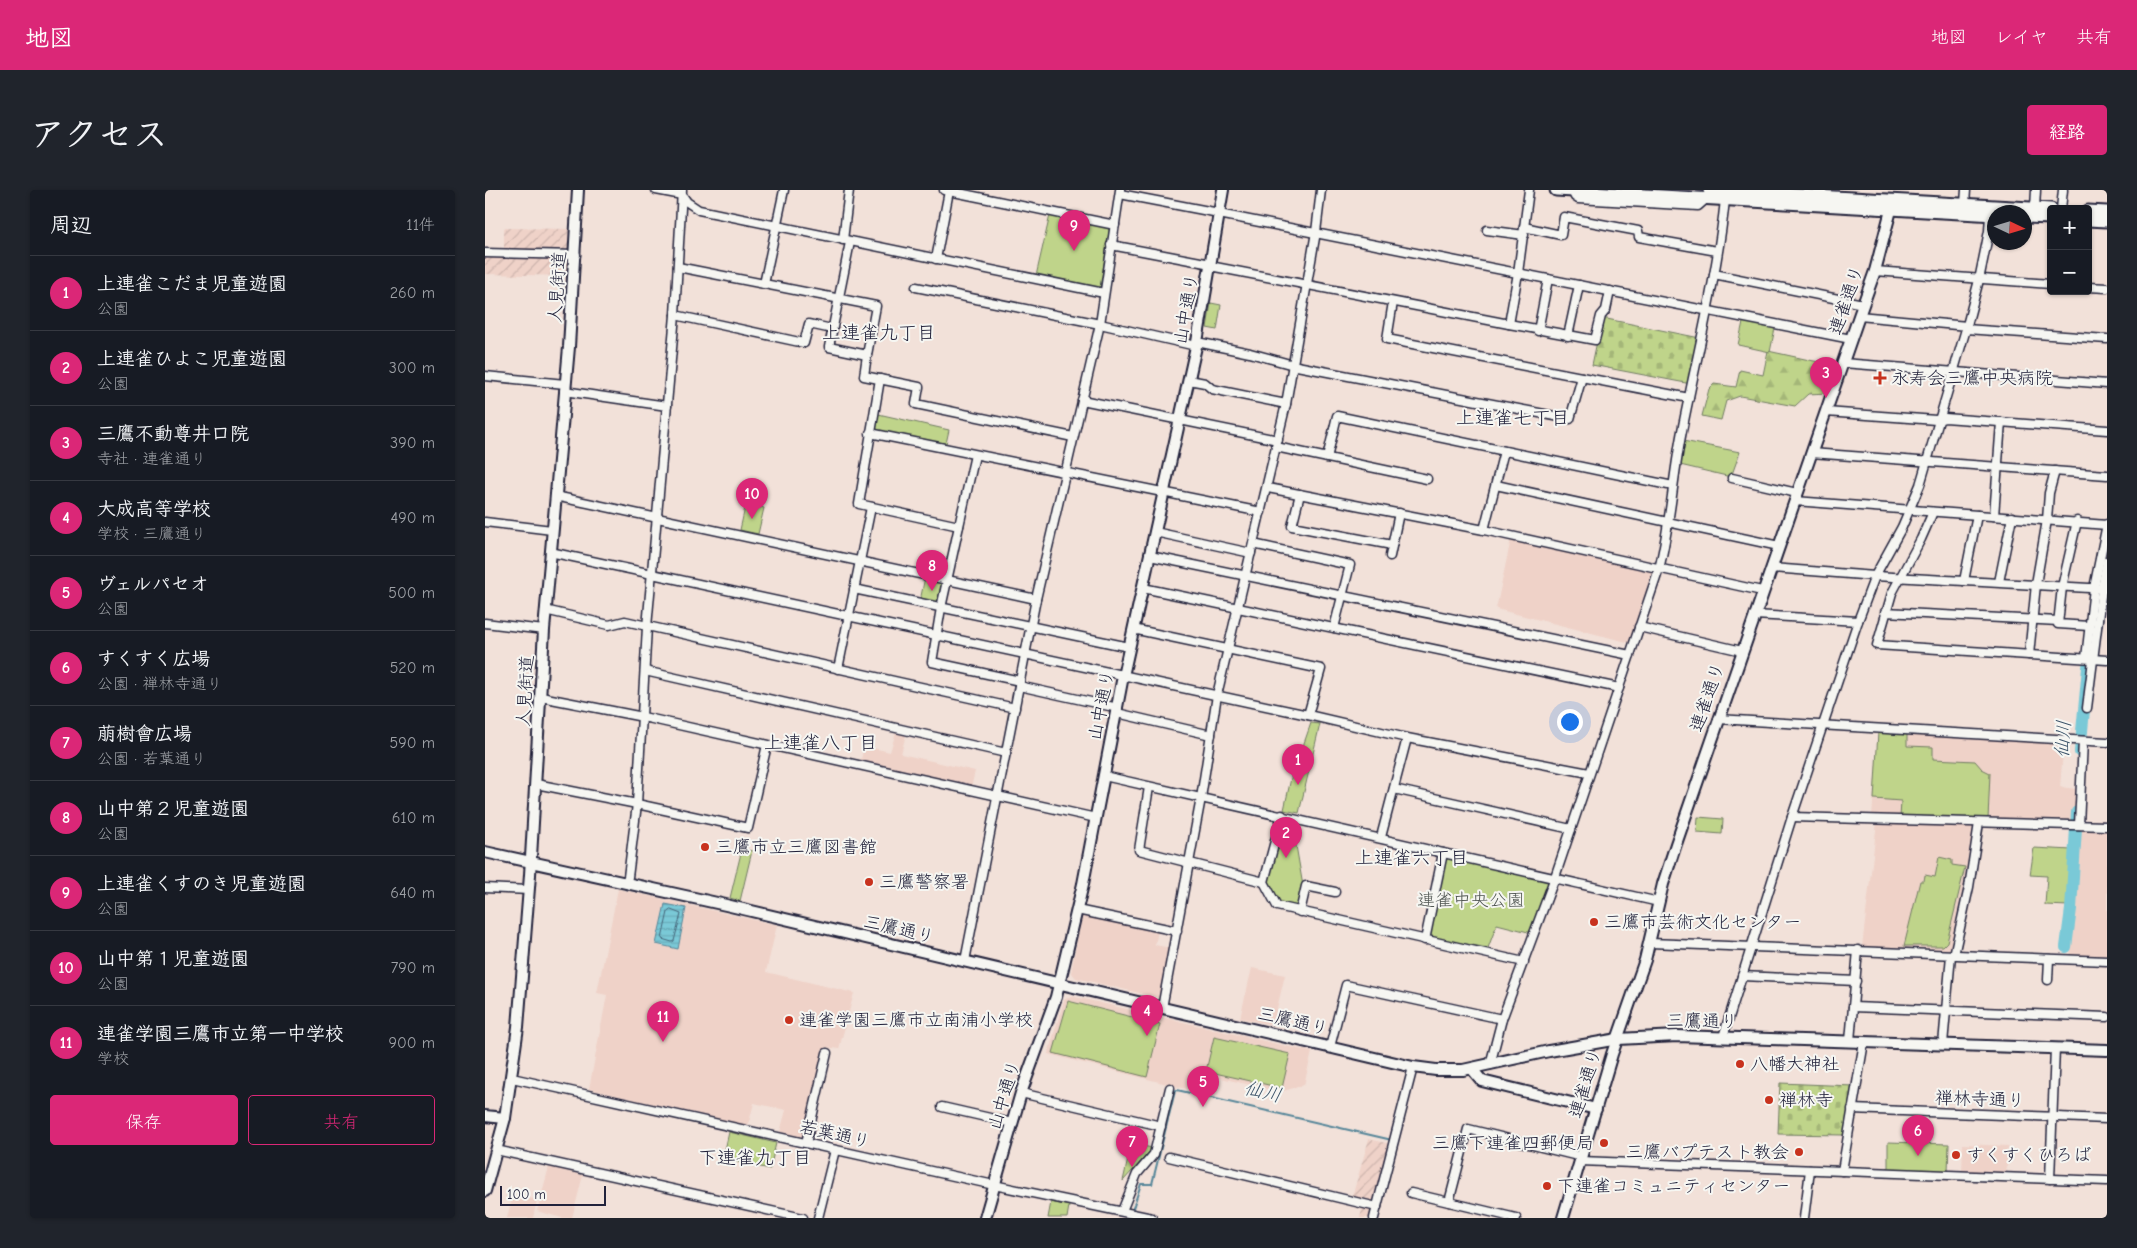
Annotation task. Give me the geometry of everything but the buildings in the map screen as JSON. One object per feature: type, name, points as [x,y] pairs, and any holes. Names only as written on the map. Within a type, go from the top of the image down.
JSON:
[{"type":"main road","name":"人見街道","points":[[485,1191],[505,1118],[512,1078],[529,890],[545,610],[576,255],[578,190]]},
{"type":"main road","name":"山中通り","points":[[985,1218],[1021,1093],[1059,983],[1077,910],[1129,647],[1197,344],[1223,190]]},
{"type":"main road","points":[[1556,190],[1893,200],[2047,209]]},
{"type":"main road","points":[[1708,194],[1725,200],[1893,200],[1987,214]]},
{"type":"main road","name":"連雀通り","points":[[1563,1218],[1595,1109],[1650,943],[1659,902],[1675,847],[1875,270],[1893,200]]},
{"type":"main road","points":[[2092,211],[2107,212]]},
{"type":"main road","points":[[2032,217],[2047,218]]},
{"type":"main road","points":[[2092,220],[2107,221]]},
{"type":"main road","name":"三鷹通り","points":[[485,852],[965,961],[1413,1067],[1436,1070],[1472,1068],[1549,1051],[1618,1039],[1677,1036],[2107,1050]]},
{"type":"main road","points":[[1472,1068],[1482,1081],[1595,1109]]},
{"type":"main road","points":[[485,1116],[505,1118]]},
{"type":"street","points":[[656,190],[682,193]]},
{"type":"street","points":[[764,284],[784,190]]},
{"type":"street","points":[[849,190],[846,241],[829,347],[867,355]]},
{"type":"street","points":[[936,259],[946,190],[1115,224]]},
{"type":"street","points":[[1162,1008],[1201,798],[1217,695],[1268,488],[1294,364],[1321,190]]},
{"type":"street","points":[[1509,324],[1529,190]]},
{"type":"street","points":[[1965,204],[1966,190]]},
{"type":"street","points":[[2035,208],[2036,190]]},
{"type":"street","points":[[2061,205],[2063,190]]},
{"type":"street","points":[[965,961],[1030,627],[1100,324],[1120,192],[1851,339]]},
{"type":"street","points":[[682,193],[687,202],[699,210],[1104,293]]},
{"type":"street","points":[[625,883],[628,877],[637,804],[647,627],[675,315],[682,193]]},
{"type":"street","points":[[1490,1064],[1502,1019],[1555,877],[1659,569],[1669,522],[1682,427],[1707,311],[1725,200]]},
{"type":"street","points":[[680,211],[687,202]]},
{"type":"street","points":[[1487,230],[1561,235],[1564,217],[1638,231],[1639,237],[1717,251]]},
{"type":"street","points":[[1723,1036],[1792,817],[1858,621],[1875,576],[1910,509],[1927,462],[1967,328],[1987,240]]},
{"type":"street","points":[[1111,245],[1393,302],[1595,340],[1601,316],[1606,310],[1610,291]]},
{"type":"street","points":[[485,253],[576,255]]},
{"type":"street","points":[[678,267],[876,306],[864,376],[919,387],[916,404],[1073,437]]},
{"type":"street","points":[[1875,270],[1979,280],[2047,284]]},
{"type":"street","points":[[1713,274],[1863,304]]},
{"type":"street","points":[[1538,330],[1549,279]]},
{"type":"street","points":[[1568,336],[1579,285]]},
{"type":"street","points":[[916,287],[1570,419],[1582,377]]},
{"type":"street","points":[[2092,287],[2107,288]]},
{"type":"street","points":[[1393,302],[1387,339],[1689,398]]},
{"type":"street","points":[[675,315],[804,343],[809,324],[832,330]]},
{"type":"street","points":[[1859,316],[1967,328],[2107,339]]},
{"type":"street","points":[[1843,363],[2107,384]]},
{"type":"street","points":[[485,376],[667,406]]},
{"type":"street","points":[[880,379],[859,504],[959,526]]},
{"type":"street","points":[[1189,380],[1205,384],[1212,389],[1286,404]]},
{"type":"street","points":[[1082,400],[1181,420],[1327,458],[1427,478]]},
{"type":"street","points":[[1826,412],[2107,430]]},
{"type":"street","points":[[1327,458],[1337,416],[1673,486]]},
{"type":"street","points":[[1994,516],[2001,422]]},
{"type":"street","points":[[870,433],[1261,512]]},
{"type":"street","points":[[1484,530],[1504,451]]},
{"type":"street","points":[[1811,453],[2107,475]]},
{"type":"street","points":[[975,455],[941,608],[933,662],[1211,735]]},
{"type":"street","points":[[2029,655],[2036,584],[2047,520],[2049,493],[2055,471]]},
{"type":"street","points":[[1731,478],[1796,497],[1933,512],[2107,525],[2101,588],[2090,659]]},
{"type":"street","points":[[1496,486],[1779,546]]},
{"type":"street","points":[[1268,488],[1484,530],[1763,591]]},
{"type":"street","points":[[1300,494],[1292,526],[1392,545]]},
{"type":"street","points":[[555,496],[1036,599]]},
{"type":"street","points":[[838,669],[871,507]]},
{"type":"street","points":[[1933,512],[1892,593],[1877,645],[2107,660]]},
{"type":"street","points":[[1390,556],[1399,513]]},
{"type":"street","points":[[1964,581],[1977,515]]},
{"type":"street","points":[[1999,582],[2012,517]]},
{"type":"street","points":[[485,522],[552,530]]},
{"type":"street","points":[[2058,621],[2062,587],[2077,522]]},
{"type":"street","points":[[1155,532],[1251,553]]},
{"type":"street","points":[[1253,544],[1350,565],[1334,628]]},
{"type":"street","points":[[550,552],[1217,695],[1407,738],[1589,773]]},
{"type":"street","points":[[1150,556],[1630,655]]},
{"type":"street","points":[[2087,708],[2090,659],[2089,626],[2107,561]]},
{"type":"street","points":[[1771,568],[1875,576],[2101,588]]},
{"type":"street","points":[[1143,588],[1619,688]]},
{"type":"street","points":[[854,589],[1129,647]]},
{"type":"street","points":[[545,610],[609,625],[625,621],[1015,708]]},
{"type":"street","points":[[1885,612],[2058,621],[2058,624],[2089,626]]},
{"type":"street","points":[[1754,615],[1858,621]]},
{"type":"street","points":[[485,623],[544,630]]},
{"type":"street","points":[[1639,627],[1742,651]]},
{"type":"street","points":[[1133,629],[1321,669],[1308,715]]},
{"type":"street","points":[[645,672],[1006,754]]},
{"type":"street","points":[[541,697],[643,716],[1096,818]]},
{"type":"street","points":[[1718,719],[2107,742]]},
{"type":"street","points":[[1381,837],[1407,738]]},
{"type":"street","points":[[2077,825],[2081,740]]},
{"type":"street","points":[[536,784],[748,828],[767,745]]},
{"type":"street","points":[[1104,776],[1381,837],[1659,902]]},
{"type":"street","points":[[1149,787],[1139,850],[1264,882]]},
{"type":"street","points":[[1393,789],[1571,829]]},
{"type":"street","points":[[1282,815],[1264,882],[1277,906],[1524,962]]},
{"type":"street","points":[[1792,817],[2107,826]]},
{"type":"street","points":[[1943,1044],[1952,955],[1969,887],[1979,823]]},
{"type":"street","points":[[1425,940],[1443,852]]},
{"type":"street","points":[[1301,912],[1307,886],[1335,892]]},
{"type":"street","points":[[485,888],[529,890]]},
{"type":"street","points":[[1077,910],[1177,931]]},
{"type":"street","points":[[1650,943],[2107,961]]},
{"type":"street","points":[[1851,1041],[1858,950]]},
{"type":"street","points":[[2048,980],[2049,959]]},
{"type":"street","points":[[1742,976],[1855,981]]},
{"type":"street","points":[[1330,1047],[1345,985],[1502,1019]]},
{"type":"street","points":[[1853,1007],[2107,1018]]},
{"type":"street","points":[[1842,1171],[1864,1042]]},
{"type":"street","points":[[2050,1179],[2055,1048]]},
{"type":"street","points":[[805,1142],[827,1053]]},
{"type":"street","points":[[1374,1218],[1413,1067]]},
{"type":"street","name":"若葉通り","points":[[512,1078],[994,1185],[1152,1218]]},
{"type":"street","points":[[1128,1213],[1137,1174],[1154,1154],[1170,1088]]},
{"type":"street","points":[[1021,1093],[1161,1126]]},
{"type":"street","points":[[942,1107],[1012,1123]]},
{"type":"street","name":"禅林寺通り","points":[[1852,1109],[2107,1119]]},
{"type":"street","points":[[1449,1202],[1468,1129],[1581,1159],[2107,1181]]},
{"type":"street","points":[[496,1150],[803,1218]]},
{"type":"street","points":[[818,1218],[835,1150]]},
{"type":"street","points":[[1169,1157],[1377,1207]]},
{"type":"street","points":[[1804,1218],[1810,1170]]},
{"type":"street","points":[[1411,1193],[1516,1218]]},
{"type":"shaded area","points":[[504,228],[572,229],[570,276],[485,274],[485,251],[504,250]]},
{"type":"shaded area","points":[[1511,539],[1656,572],[1631,643],[1496,609]]},
{"type":"shaded area","points":[[896,732],[906,734],[901,754],[975,771],[971,788],[860,764],[864,746],[890,752]]},
{"type":"shaded area","points":[[1878,732],[2064,740],[2060,787],[2076,789],[2074,822],[1872,817]]},
{"type":"shaded area","points":[[1877,822],[1977,826],[1949,952],[1862,947]]},
{"type":"shaded area","points":[[2078,828],[2107,829],[2107,957],[2070,956]]},
{"type":"shaded area","points":[[618,889],[777,925],[766,972],[854,993],[839,1049],[826,1047],[805,1138],[780,1132],[786,1110],[754,1103],[748,1126],[589,1089],[607,995],[597,993]]},
{"type":"shaded area","points":[[1082,915],[1158,931],[1155,945],[1171,948],[1160,998],[1076,978],[1071,972]]},
{"type":"shaded area","points":[[1252,968],[1285,975],[1273,1025],[1240,1018]]},
{"type":"shaded area","points":[[1071,996],[1312,1052],[1304,1085],[1280,1092],[1204,1074],[1199,1092],[1048,1054],[1064,1000]]},
{"type":"shaded area","points":[[1369,1139],[1390,1144],[1373,1218],[1360,1218],[1364,1201],[1352,1197]]},
{"type":"shaded area","points":[[1963,1144],[2008,1146],[2006,1176],[1962,1173]]},
{"type":"shaded area","points":[[549,1167],[583,1175],[572,1218],[562,1218],[537,1211]]},
{"type":"shaded area","points":[[513,1194],[537,1200],[533,1218],[507,1218]]},
{"type":"green space","points":[[1050,215],[1110,226],[1100,288],[1036,276]]},
{"type":"green space","points":[[1211,303],[1221,305],[1217,330],[1207,328]]},
{"type":"green space","points":[[1602,318],[1700,338],[1691,384],[1592,365]]},
{"type":"green space","points":[[1743,322],[1775,328],[1770,352],[1738,345]]},
{"type":"green space","points":[[1768,351],[1837,366],[1828,393],[1808,394],[1795,406],[1740,396],[1726,401],[1721,420],[1702,416],[1709,389],[1714,384],[1736,387],[1740,370],[1763,375]]},
{"type":"green space","points":[[874,413],[949,430],[945,448],[870,433]]},
{"type":"green space","points":[[1683,441],[1740,452],[1731,477],[1680,465]]},
{"type":"green space","points":[[746,503],[764,508],[758,534],[740,530]]},
{"type":"green space","points":[[925,577],[944,581],[939,605],[920,601]]},
{"type":"green space","points":[[1311,723],[1320,724],[1299,813],[1284,810],[1295,760],[1302,749]]},
{"type":"green space","points":[[1878,732],[1907,733],[1907,746],[1933,747],[1933,759],[1975,761],[1982,769],[1990,773],[1988,820],[1900,818],[1901,801],[1874,799]]},
{"type":"green space","points":[[1698,817],[1723,819],[1722,834],[1697,832]]},
{"type":"green space","points":[[1283,818],[1297,821],[1294,834],[1303,886],[1299,908],[1279,904],[1267,883]]},
{"type":"green space","points":[[2034,848],[2072,850],[2069,906],[2045,905],[2047,876],[2030,875]]},
{"type":"green space","points":[[742,849],[752,851],[740,901],[730,898]]},
{"type":"green space","name":"連雀中央公園","points":[[1444,857],[1549,880],[1532,933],[1497,924],[1488,948],[1428,937]]},
{"type":"green space","points":[[1939,857],[1952,860],[1952,865],[1965,867],[1947,942],[1943,946],[1904,946],[1920,881],[1924,881],[1925,875],[1935,877]]},
{"type":"green space","points":[[1068,1001],[1160,1024],[1147,1077],[1053,1053]]},
{"type":"green space","points":[[1214,1037],[1290,1054],[1282,1088],[1206,1071]]},
{"type":"green space","points":[[1780,1083],[1853,1086],[1844,1135],[1778,1134]]},
{"type":"green space","points":[[729,1132],[776,1143],[770,1169],[723,1159]]},
{"type":"green space","points":[[1888,1142],[1949,1144],[1948,1171],[1888,1169]]},
{"type":"green space","points":[[1142,1146],[1153,1148],[1123,1181],[1130,1150],[1140,1152]]},
{"type":"green space","points":[[1051,1202],[1069,1206],[1067,1218],[1048,1218]]},
{"type":"water","points":[[665,904],[686,908],[678,949],[656,944]]},
{"type":"waterway","name":"仙川","points":[[2080,752],[2090,647]]},
{"type":"waterway","name":"仙川","points":[[2066,947],[2071,909],[2077,812]]},
{"type":"waterway","name":"仙川","points":[[1132,1211],[1141,1184],[1152,1184],[1175,1091],[1177,1090],[1392,1140]]},
{"type":"place","name":"上連雀くすのき児童遊園","points":[[1074,251]]},
{"type":"place","name":"永寿会三鷹中央病院","points":[[1880,378]]},
{"type":"place","name":"三鷹不動尊井口院","points":[[1826,398]]},
{"type":"place","name":"山中第１児童遊園","points":[[752,519]]},
{"type":"place","name":"山中第２児童遊園","points":[[932,591]]},
{"type":"place","name":"上連雀こだま児童遊園","points":[[1298,785]]},
{"type":"place","name":"三鷹市立三鷹図書館","points":[[705,847]]},
{"type":"place","name":"上連雀ひよこ児童遊園","points":[[1286,858]]},
{"type":"place","name":"三鷹警察署","points":[[869,882]]},
{"type":"place","name":"三鷹市芸術文化センター","points":[[1594,922]]},
{"type":"place","name":"連雀学園三鷹市立南浦小学校","points":[[789,1020]]},
{"type":"place","name":"大成高等学校","points":[[1147,1036]]},
{"type":"place","name":"連雀学園三鷹市立第一中学校","points":[[663,1042]]},
{"type":"place","name":"八幡大神社","points":[[1740,1064]]},
{"type":"place","name":"禅林寺","points":[[1769,1100]]},
{"type":"place","name":"ヴェルパセオ","points":[[1203,1107]]},
{"type":"place","name":"三鷹下連雀四郵便局","points":[[1604,1143]]},
{"type":"place","name":"三鷹バプテスト教会","points":[[1799,1152]]},
{"type":"place","name":"すくすくひろば","points":[[1956,1155]]},
{"type":"place","name":"すくすく広場","points":[[1918,1156]]},
{"type":"place","name":"萠樹會広場","points":[[1132,1167]]},
{"type":"place","name":"下連雀コミュニティセンター","points":[[1547,1186]]},
{"type":"district","name":"上連雀九丁目","points":[[879,332]]},
{"type":"district","name":"上連雀七丁目","points":[[1513,417]]},
{"type":"district","name":"上連雀八丁目","points":[[821,742]]},
{"type":"district","name":"上連雀六丁目","points":[[1412,857]]},
{"type":"district","name":"下連雀九丁目","points":[[755,1157]]}]
